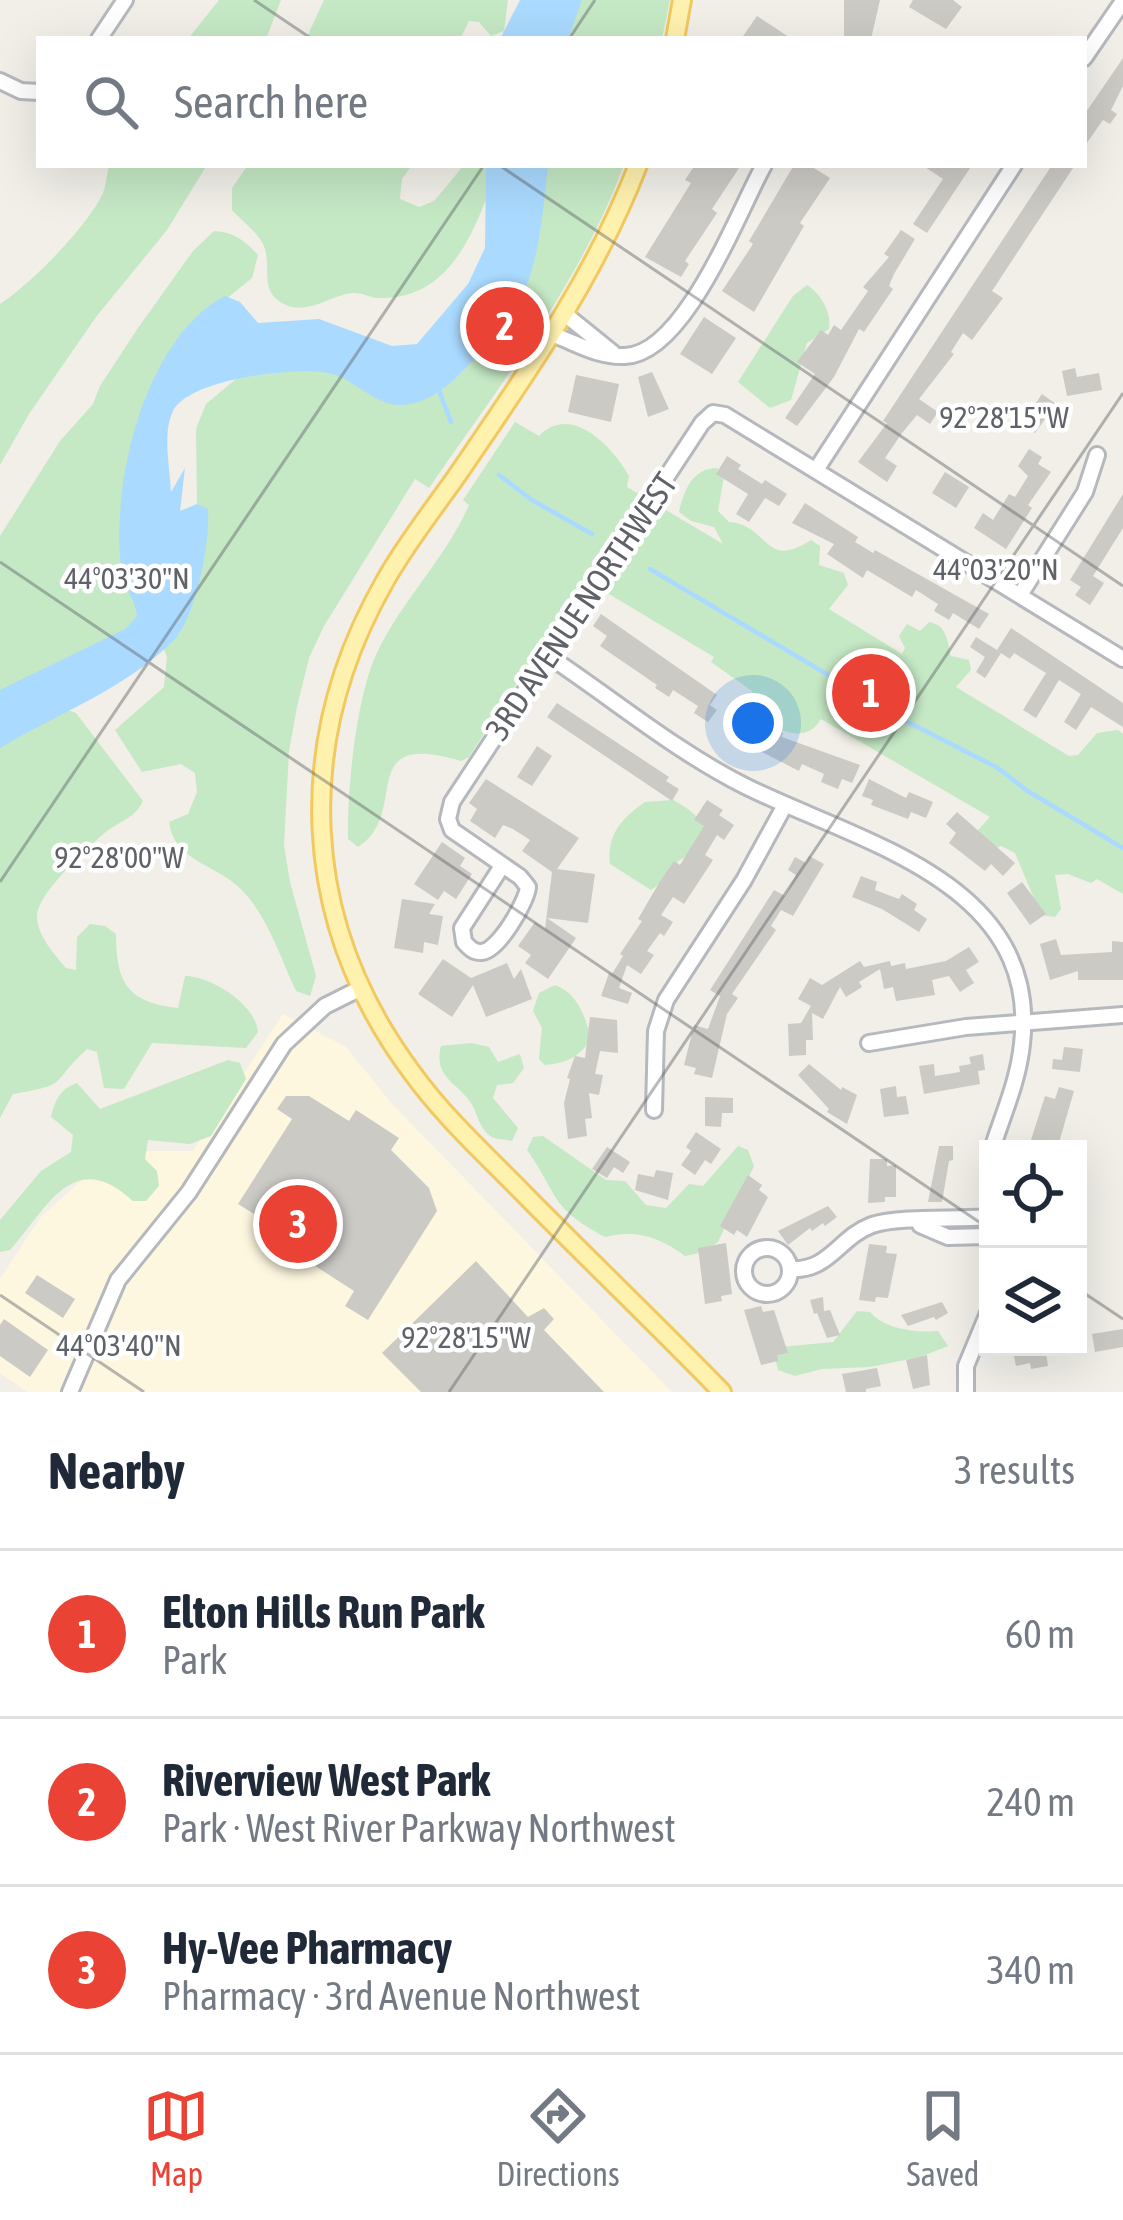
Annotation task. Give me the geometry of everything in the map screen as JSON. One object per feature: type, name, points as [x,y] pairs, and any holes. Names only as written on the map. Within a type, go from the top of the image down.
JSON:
[{"type":"main road","points":[[676,36],[682,0]]},
{"type":"main road","points":[[637,168],[609,237],[566,315],[386,578],[360,630],[331,717],[320,787],[320,847],[334,917],[362,988],[410,1070],[451,1120],[722,1392]]},
{"type":"street","points":[[101,36],[125,0]]},
{"type":"street","points":[[1087,54],[1123,1]]},
{"type":"street","points":[[0,81],[36,92]]},
{"type":"street","points":[[554,334],[598,355],[628,357],[656,346],[703,284],[762,168]]},
{"type":"street","points":[[1012,168],[816,470],[1123,659]]},
{"type":"street","points":[[566,315],[617,356]]},
{"type":"street","name":"3RD AVENUE NORTHWEST","points":[[502,866],[452,830],[448,819],[452,802],[702,423],[713,413],[725,415],[816,470]]},
{"type":"street","points":[[1020,596],[1085,492],[1096,454]]},
{"type":"street","points":[[547,655],[716,770],[913,862],[964,896],[994,930],[1013,964],[1023,1021],[1014,1090],[995,1140]]},
{"type":"street","points":[[654,1110],[654,1049],[666,1000],[761,854],[785,805]]},
{"type":"street","points":[[502,866],[526,883],[528,896],[496,944],[476,952],[464,942],[462,928],[502,866]]},
{"type":"street","points":[[70,1392],[118,1280],[189,1192],[284,1044],[325,1006],[362,988]]},
{"type":"street","points":[[868,1043],[1023,1021],[1123,1016]]},
{"type":"street","points":[[790,1269],[817,1266],[870,1226],[899,1220],[979,1218]]},
{"type":"street","points":[[915,1222],[949,1237],[979,1236]]},
{"type":"street","points":[[966,1392],[966,1366],[979,1335]]},
{"type":"shaded area","points":[[283,1014],[346,1047],[392,1104],[672,1392],[27,1392],[0,1373],[0,1279],[40,1218],[114,1151],[193,1151]]},
{"type":"green space","points":[[219,0],[281,0],[267,36],[190,36]]},
{"type":"green space","points":[[324,0],[508,0],[504,31],[491,36],[479,22],[469,21],[462,36],[307,36]]},
{"type":"green space","points":[[556,0],[670,0],[663,36],[538,36]]},
{"type":"green space","points":[[108,168],[205,168],[167,230],[96,317],[0,465],[0,304],[72,237],[103,193]]},
{"type":"green space","points":[[246,168],[410,168],[402,179],[400,199],[419,207],[434,201],[462,168],[497,168],[482,211],[459,254],[426,286],[379,298],[352,293],[300,308],[282,303],[270,291],[263,244],[232,210],[232,188]]},
{"type":"green space","points":[[518,168],[623,168],[585,251],[537,332],[429,488],[415,479],[309,658],[289,751],[284,845],[316,976],[310,996],[296,991],[271,934],[246,894],[185,852],[172,834],[169,822],[188,814],[197,792],[195,773],[181,764],[142,772],[115,730],[164,687],[167,657],[161,642],[203,515],[197,504],[196,429],[206,404],[242,374],[451,344]]},
{"type":"green space","points":[[214,231],[238,238],[258,255],[252,278],[221,303],[172,357],[144,601],[125,629],[0,713],[0,536],[60,441],[93,404],[138,328],[193,251]]},
{"type":"green space","points":[[807,285],[824,304],[829,329],[807,343],[791,400],[770,408],[738,382],[793,296]]},
{"type":"green space","points":[[515,422],[539,436],[564,424],[590,432],[622,464],[629,476],[627,487],[723,544],[714,527],[679,512],[695,476],[717,468],[724,476],[718,511],[729,522],[752,530],[784,551],[811,540],[820,546],[819,565],[844,573],[848,585],[829,609],[902,654],[905,648],[899,636],[907,624],[920,631],[929,622],[939,626],[951,656],[969,660],[971,670],[956,687],[1069,756],[1078,755],[1097,733],[1118,730],[1123,734],[1123,894],[1097,879],[1091,883],[1068,874],[1055,875],[1061,909],[1055,917],[1041,915],[1015,853],[1001,846],[985,852],[969,840],[990,817],[821,719],[802,733],[780,729],[761,714],[752,691],[711,662],[714,657],[584,579],[469,757],[461,761],[427,754],[407,756],[395,765],[382,815],[358,847],[348,839],[349,796],[358,720],[376,655],[448,544],[469,505],[463,500]]},
{"type":"green space","points":[[58,706],[76,713],[143,801],[89,847],[49,890],[37,918],[45,941],[66,968],[76,970],[77,937],[90,924],[105,926],[116,934],[122,978],[136,995],[178,1008],[185,976],[196,978],[241,1002],[258,1032],[246,1048],[152,1043],[124,1089],[104,1088],[97,1052],[87,1049],[52,1085],[13,1094],[0,1118],[0,737]]},
{"type":"green space","points":[[673,800],[695,815],[706,836],[696,851],[677,862],[651,890],[610,864],[611,844],[623,821],[645,802]]},
{"type":"green space","points":[[555,985],[575,1000],[591,1038],[572,1058],[545,1065],[539,1059],[542,1028],[533,1011],[539,993]]},
{"type":"green space","points":[[472,1043],[489,1047],[498,1062],[520,1054],[524,1068],[513,1083],[497,1085],[493,1098],[518,1128],[512,1141],[488,1134],[471,1103],[440,1065],[441,1046]]},
{"type":"green space","points":[[228,1060],[240,1063],[246,1079],[211,1136],[190,1144],[148,1140],[145,1159],[157,1171],[159,1186],[146,1201],[133,1201],[94,1179],[78,1181],[50,1201],[10,1250],[0,1252],[0,1220],[41,1171],[71,1152],[73,1135],[51,1117],[66,1088],[77,1083],[100,1109]]},
{"type":"green space","points":[[543,1136],[606,1180],[625,1181],[646,1205],[666,1208],[689,1184],[703,1186],[738,1146],[748,1150],[754,1166],[718,1242],[704,1252],[685,1256],[647,1236],[605,1237],[564,1209],[527,1150],[533,1137]]},
{"type":"green space","points":[[857,1311],[870,1312],[901,1329],[938,1331],[948,1346],[870,1367],[822,1369],[795,1376],[778,1370],[774,1354],[781,1347],[833,1342]]},
{"type":"water","points":[[520,0],[582,0],[569,36],[502,36]]},
{"type":"water","points":[[486,168],[548,168],[541,226],[518,305],[498,334],[432,396],[392,404],[338,376],[313,371],[244,377],[183,400],[173,411],[168,430],[171,492],[185,468],[180,511],[197,504],[208,509],[208,523],[200,578],[181,630],[134,673],[0,748],[0,690],[125,629],[137,616],[122,573],[119,538],[128,459],[153,380],[197,316],[225,296],[240,302],[258,323],[319,319],[392,346],[417,344],[468,284],[485,248]]},
{"type":"building","points":[[844,0],[880,0],[872,36],[844,36]]},
{"type":"building","points":[[913,0],[953,0],[962,7],[946,29],[909,7]]},
{"type":"building","points":[[757,16],[787,36],[743,36]]},
{"type":"building","points":[[1123,58],[1123,86],[1111,110],[1117,114],[1110,124],[1103,120],[1087,143],[1087,111]]},
{"type":"building","points":[[693,168],[739,168],[712,209],[717,213],[685,261],[689,264],[681,277],[645,257],[691,183],[685,180]]},
{"type":"building","points":[[792,168],[814,168],[830,178],[800,223],[804,226],[754,312],[722,291],[753,244],[749,241]]},
{"type":"building","points":[[926,168],[970,168],[927,233],[913,224],[943,179]]},
{"type":"building","points":[[1050,168],[1073,168],[992,291],[1003,298],[972,340],[963,333],[954,354],[919,399],[938,412],[930,424],[917,415],[902,433],[885,458],[897,466],[887,482],[858,462],[887,423],[883,421]]},
{"type":"building","points":[[901,230],[915,239],[894,274],[889,286],[893,289],[864,332],[859,329],[834,377],[797,426],[785,418],[815,374],[797,362],[821,330],[828,335],[834,325],[841,330],[868,291],[863,287],[889,257],[884,254]]},
{"type":"building","points":[[704,317],[736,338],[712,374],[680,354]]},
{"type":"building","points":[[1075,368],[1077,377],[1099,373],[1102,390],[1067,396],[1062,371]]},
{"type":"building","points":[[652,372],[669,409],[648,417],[638,377]]},
{"type":"building","points":[[576,375],[619,384],[611,422],[568,412]]},
{"type":"building","points":[[1042,394],[1056,404],[1035,433],[1022,423]]},
{"type":"building","points":[[1029,449],[1042,457],[1038,464],[1051,472],[1006,549],[974,528],[983,513],[993,520],[1009,494],[1015,497],[1028,476],[1018,466]]},
{"type":"building","points":[[727,456],[741,465],[738,469],[787,494],[779,506],[765,498],[749,522],[736,514],[748,494],[716,474]]},
{"type":"building","points":[[945,472],[969,487],[956,508],[932,493]]},
{"type":"building","points":[[1123,494],[1123,528],[1093,576],[1104,583],[1090,605],[1075,595],[1081,587],[1070,580]]},
{"type":"building","points":[[805,503],[858,537],[855,542],[873,553],[989,614],[979,629],[953,613],[949,620],[934,611],[938,604],[916,590],[912,597],[867,570],[863,578],[827,554],[834,544],[792,523]]},
{"type":"building","points":[[601,614],[717,695],[710,705],[717,710],[708,722],[694,713],[698,706],[673,690],[669,697],[600,646],[607,636],[593,626]]},
{"type":"building","points":[[1011,628],[1123,703],[1123,727],[1091,707],[1076,730],[1064,722],[1081,694],[1059,680],[1036,718],[1023,710],[1046,673],[1014,653],[1010,659],[1001,653],[985,678],[976,672],[985,657],[970,647],[976,637],[997,650]]},
{"type":"building","points":[[557,703],[669,777],[666,781],[679,789],[672,801],[547,717]]},
{"type":"building","points":[[772,728],[783,733],[782,737],[860,765],[852,783],[842,779],[838,789],[821,782],[824,774],[802,764],[799,771],[752,747],[760,729],[770,733]]},
{"type":"building","points":[[537,746],[552,756],[532,786],[517,777]]},
{"type":"building","points":[[486,779],[579,838],[557,869],[595,874],[588,923],[547,918],[576,938],[548,979],[525,963],[531,955],[518,946],[535,922],[545,929],[552,872],[522,851],[530,840],[513,829],[503,825],[495,838],[470,821],[477,809],[469,803]]},
{"type":"building","points":[[869,779],[906,798],[909,792],[933,802],[926,818],[911,812],[908,819],[871,805],[873,800],[862,796]]},
{"type":"building","points":[[707,800],[734,825],[724,840],[717,835],[705,855],[713,860],[684,904],[673,897],[661,915],[673,922],[647,951],[654,955],[641,974],[627,965],[619,988],[632,993],[628,1004],[601,996],[659,883],[674,861],[680,865],[704,826],[694,820]]},
{"type":"building","points":[[957,812],[1015,863],[1003,876],[991,864],[985,871],[949,843],[956,833],[946,824]]},
{"type":"building","points":[[442,842],[465,858],[460,866],[472,874],[456,899],[444,891],[438,900],[414,884]]},
{"type":"building","points":[[809,856],[824,864],[793,916],[781,910],[771,926],[776,930],[732,994],[738,998],[727,1014],[712,1078],[694,1074],[696,1068],[684,1065],[694,1025],[708,1029],[720,996],[710,990],[774,890],[785,896],[796,875],[788,870],[795,857],[806,863]]},
{"type":"building","points":[[861,876],[877,882],[875,890],[899,899],[902,894],[917,904],[914,910],[927,919],[919,932],[852,897]]},
{"type":"building","points":[[1022,882],[1046,914],[1030,925],[1007,893]]},
{"type":"building","points":[[402,899],[435,904],[429,914],[443,916],[438,945],[424,942],[423,953],[394,948]]},
{"type":"building","points":[[1056,939],[1061,955],[1112,952],[1112,941],[1123,942],[1123,980],[1078,980],[1078,971],[1050,980],[1040,944]]},
{"type":"building","points":[[969,947],[979,962],[966,970],[974,983],[960,992],[949,976],[932,980],[935,995],[896,1001],[893,987],[884,989],[880,969],[846,997],[840,987],[823,1019],[812,1013],[813,1040],[806,1040],[806,1055],[789,1056],[788,1024],[801,1023],[811,1006],[798,999],[810,978],[822,985],[860,961],[864,967],[905,963],[906,969],[946,961]]},
{"type":"building","points":[[443,959],[471,978],[507,963],[514,979],[521,969],[532,999],[486,1017],[473,985],[452,1017],[418,994]]},
{"type":"building","points":[[590,1017],[617,1020],[618,1053],[600,1051],[595,1074],[603,1075],[599,1095],[589,1093],[592,1118],[585,1119],[587,1136],[568,1139],[567,1078],[575,1056],[585,1058]]},
{"type":"building","points":[[1064,1047],[1083,1049],[1080,1072],[1052,1069],[1053,1059],[1062,1060]]},
{"type":"building","points":[[983,1054],[980,1084],[924,1094],[919,1066],[934,1064],[935,1076],[960,1072],[959,1066],[971,1064],[969,1057]]},
{"type":"building","points":[[809,1064],[841,1090],[857,1095],[847,1124],[827,1112],[798,1075]]},
{"type":"building","points":[[896,1086],[897,1097],[906,1096],[909,1114],[884,1117],[880,1089]]},
{"type":"building","points":[[1059,1087],[1074,1091],[1060,1140],[1031,1140],[1045,1096],[1055,1099]]},
{"type":"building","points":[[286,1096],[309,1096],[349,1121],[356,1110],[399,1138],[391,1150],[429,1188],[437,1211],[368,1320],[345,1306],[354,1291],[261,1231],[267,1222],[238,1204],[292,1119],[277,1109]]},
{"type":"building","points":[[705,1097],[733,1098],[733,1113],[722,1113],[721,1127],[705,1126]]},
{"type":"building","points":[[696,1132],[721,1149],[695,1175],[681,1165]]},
{"type":"building","points":[[939,1146],[953,1146],[953,1160],[949,1161],[942,1202],[928,1202]]},
{"type":"building","points":[[607,1147],[630,1162],[623,1173],[614,1167],[607,1178],[592,1169]]},
{"type":"building","points":[[870,1159],[887,1159],[887,1166],[896,1165],[896,1197],[868,1203]]},
{"type":"building","points":[[656,1170],[673,1173],[668,1200],[635,1190],[638,1174],[654,1177]]},
{"type":"building","points":[[748,1175],[762,1185],[759,1190],[768,1197],[747,1237],[720,1226]]},
{"type":"building","points":[[828,1206],[837,1217],[825,1226],[810,1228],[788,1245],[778,1231]]},
{"type":"building","points":[[726,1243],[732,1294],[705,1304],[698,1248]]},
{"type":"building","points":[[869,1244],[887,1246],[886,1253],[897,1254],[888,1298],[876,1297],[875,1302],[859,1300]]},
{"type":"building","points":[[476,1261],[528,1317],[544,1308],[554,1319],[544,1330],[604,1392],[421,1392],[382,1353]]},
{"type":"building","points":[[37,1275],[75,1299],[63,1318],[25,1293]]},
{"type":"building","points":[[823,1297],[824,1311],[830,1310],[840,1335],[827,1338],[814,1314],[810,1300]]},
{"type":"building","points":[[942,1302],[948,1313],[936,1320],[908,1326],[901,1315]]},
{"type":"building","points":[[761,1306],[763,1312],[774,1310],[788,1353],[761,1365],[744,1310]]},
{"type":"building","points":[[4,1319],[48,1350],[30,1377],[0,1356]]},
{"type":"building","points":[[1123,1329],[1123,1347],[1095,1352],[1092,1334]]},
{"type":"building","points":[[927,1355],[930,1385],[913,1389],[906,1360]]},
{"type":"building","points":[[1014,1356],[1046,1356],[1048,1366],[1016,1366]]},
{"type":"building","points":[[877,1368],[881,1386],[846,1392],[842,1374]]},
{"type":"waterway","points":[[438,388],[451,422]]},
{"type":"waterway","points":[[499,475],[592,534]]},
{"type":"waterway","points":[[650,569],[904,720],[998,768],[1123,848]]},
{"type":"place","name":"Riverview West Park","points":[[505,326]]},
{"type":"place","name":"Elton Hills Run Park","points":[[871,693]]},
{"type":"place","name":"Hy-Vee Pharmacy","points":[[298,1224]]}]
